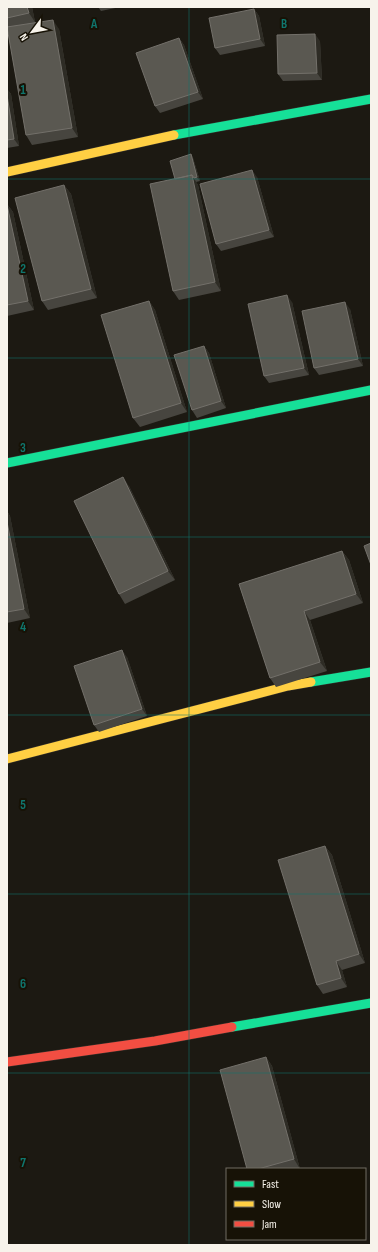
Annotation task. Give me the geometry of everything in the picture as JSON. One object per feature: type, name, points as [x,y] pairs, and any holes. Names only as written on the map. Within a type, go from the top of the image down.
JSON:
[{"type":"street","points":[[7,172],[180,134],[371,99]]},
{"type":"street","points":[[7,463],[371,390]]},
{"type":"street","points":[[7,759],[288,686],[371,672]]},
{"type":"street","points":[[7,1062],[155,1041],[371,1003]]},
{"type":"building","points":[[7,7],[27,7],[29,13],[7,18]]},
{"type":"building","points":[[254,9],[260,39],[215,48],[209,18]]},
{"type":"building","points":[[53,20],[72,128],[26,135],[7,27]]},
{"type":"building","points":[[315,34],[317,73],[278,74],[277,35]]},
{"type":"building","points":[[179,38],[198,92],[155,106],[136,53]]},
{"type":"building","points":[[7,95],[14,139],[7,140]]},
{"type":"building","points":[[191,154],[197,177],[194,178],[192,175],[175,179],[170,161]]},
{"type":"building","points":[[252,170],[269,230],[216,244],[200,184]]},
{"type":"building","points":[[192,175],[215,282],[173,291],[150,184]]},
{"type":"building","points":[[64,185],[91,289],[42,301],[15,198]]},
{"type":"building","points":[[7,205],[28,301],[7,305]]},
{"type":"building","points":[[287,295],[304,368],[264,376],[248,304]]},
{"type":"building","points":[[149,301],[181,403],[133,418],[101,315]]},
{"type":"building","points":[[345,302],[358,359],[314,368],[302,311]]},
{"type":"building","points":[[204,346],[221,401],[192,410],[174,355]]},
{"type":"building","points":[[123,477],[168,571],[119,594],[74,501]]},
{"type":"building","points":[[7,522],[24,609],[7,612]]},
{"type":"building","points":[[371,543],[371,565],[364,546]]},
{"type":"building","points":[[342,551],[356,594],[304,611],[320,662],[270,678],[239,584]]},
{"type":"building","points":[[122,650],[142,709],[94,725],[74,666]]},
{"type":"building","points":[[325,846],[359,954],[336,961],[341,978],[317,985],[278,860]]},
{"type":"building","points":[[266,1057],[294,1159],[262,1168],[247,1168],[220,1070]]},
{"type":"traffic: fast","points":[[174,135],[371,99]]},
{"type":"traffic: fast","points":[[7,463],[371,390]]},
{"type":"traffic: fast","points":[[311,682],[371,672]]},
{"type":"traffic: fast","points":[[232,1027],[371,1003]]},
{"type":"traffic: slow","points":[[7,172],[174,135]]},
{"type":"traffic: slow","points":[[7,759],[288,686],[311,682]]},
{"type":"traffic: jam","points":[[7,1062],[155,1041],[232,1027]]}]
